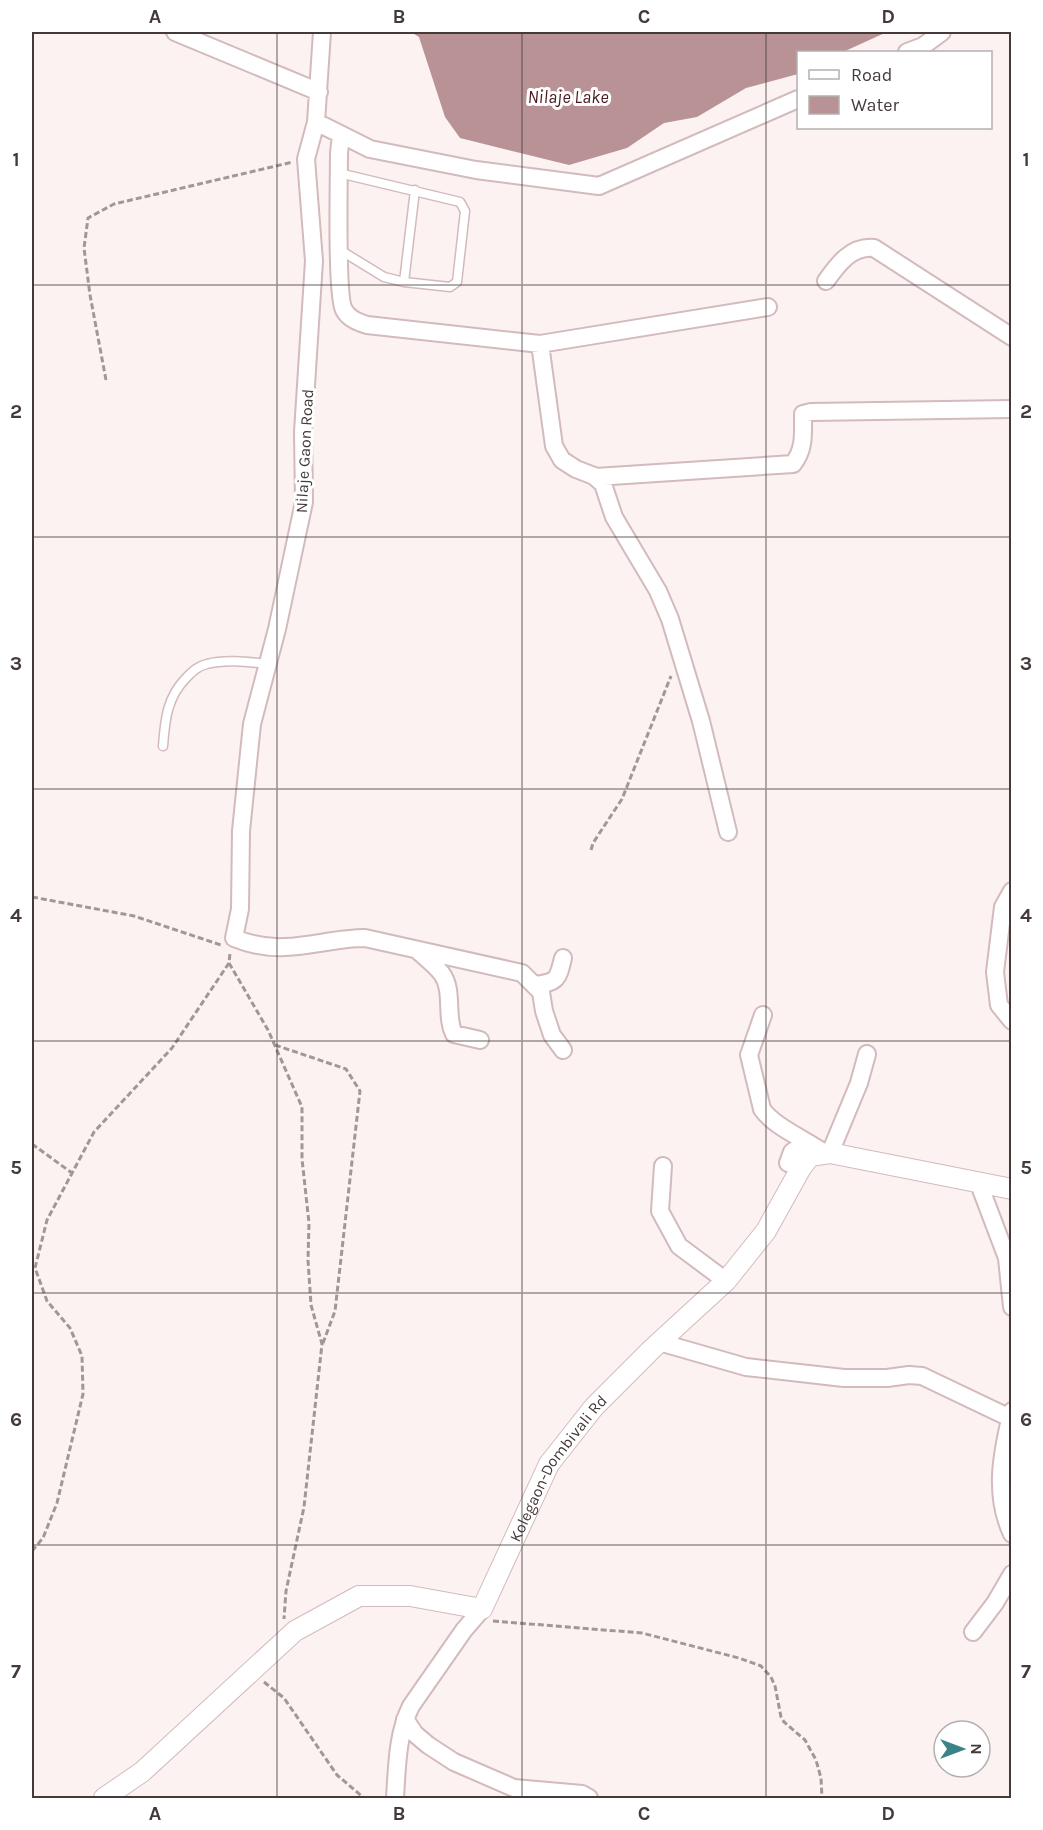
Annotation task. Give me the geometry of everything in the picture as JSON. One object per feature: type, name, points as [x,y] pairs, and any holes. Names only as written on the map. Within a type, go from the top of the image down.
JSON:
[{"type":"street","points":[[175,32],[320,92]]},
{"type":"street","name":"Nilaje Gaon Road","points":[[232,943],[240,909],[241,831],[252,724],[277,629],[304,502],[303,432],[314,267],[306,159],[316,122],[320,92],[322,32]]},
{"type":"street","points":[[910,51],[923,46],[942,32]]},
{"type":"street","points":[[316,122],[370,149],[476,170],[598,186],[797,99]]},
{"type":"street","points":[[341,135],[340,271],[343,309],[353,320],[367,325],[540,344],[768,307]]},
{"type":"street","points":[[826,281],[852,251],[864,247],[874,248],[1011,337]]},
{"type":"street","points":[[314,267],[340,271]]},
{"type":"street","points":[[540,344],[554,446],[562,460],[596,477],[603,484],[614,517],[658,591],[670,619],[679,655],[701,721],[728,832]]},
{"type":"street","points":[[596,477],[793,464],[800,455],[804,441],[804,414],[811,412],[1011,409]]},
{"type":"street","points":[[1011,891],[1003,907],[995,972],[999,1005],[1011,1021]]},
{"type":"street","points":[[232,943],[284,947],[346,938],[365,938],[522,973],[541,992],[544,1011],[552,1035],[564,1050]]},
{"type":"street","points":[[417,951],[443,976],[449,997],[449,1025],[454,1034],[480,1040]]},
{"type":"street","points":[[535,985],[551,983],[558,978],[563,958]]},
{"type":"street","points":[[763,1016],[750,1055],[762,1109],[766,1115],[822,1154]]},
{"type":"street","points":[[822,1154],[859,1083],[867,1054]]},
{"type":"street","points":[[788,1163],[795,1150],[1011,1189]]},
{"type":"street","name":"Kolegaon-Dombivali Rd","points":[[478,1614],[549,1464],[594,1407],[659,1342],[726,1281],[766,1231],[801,1168],[822,1154]]},
{"type":"street","points":[[663,1166],[660,1211],[679,1246],[726,1281]]},
{"type":"street","points":[[979,1184],[1007,1258],[1011,1307]]},
{"type":"street","points":[[659,1342],[746,1367],[844,1378],[922,1376],[1011,1415],[1003,1443],[1007,1469],[1000,1494],[1005,1519],[1011,1534]]},
{"type":"street","points":[[973,1632],[995,1603],[1011,1574]]},
{"type":"street","points":[[104,1798],[142,1772],[296,1631],[359,1596],[410,1596],[478,1614],[420,1693],[405,1719],[399,1748],[395,1798]]},
{"type":"street","points":[[405,1719],[415,1734],[428,1745],[454,1762],[514,1793],[582,1794],[589,1798]]},
{"type":"lane","points":[[339,173],[460,202],[465,211],[457,282],[450,287],[404,282],[384,277],[340,250]]},
{"type":"lane","points":[[404,282],[415,190]]},
{"type":"lane","points":[[163,746],[165,715],[174,693],[196,668],[207,663],[268,664]]},
{"type":"path","points":[[106,380],[90,295],[84,248],[88,218],[114,204],[190,184],[306,159]]},
{"type":"path","points":[[591,850],[593,843],[622,799],[679,655]]},
{"type":"path","points":[[32,897],[134,916],[232,943]]},
{"type":"path","points":[[32,1551],[43,1538],[57,1503],[83,1394],[82,1356],[70,1328],[47,1301],[35,1268],[47,1220],[94,1132],[172,1048],[229,963],[256,1007],[302,1107],[302,1159],[309,1223],[308,1260],[311,1305],[322,1344]]},
{"type":"path","points":[[274,1045],[346,1069],[360,1091],[335,1311],[322,1344],[304,1507],[286,1591],[282,1643]]},
{"type":"path","points":[[32,1144],[72,1173]]},
{"type":"path","points":[[478,1614],[642,1632],[761,1666],[771,1677],[775,1686],[781,1717],[805,1740],[816,1760],[821,1778],[822,1798]]},
{"type":"path","points":[[241,1680],[265,1682],[284,1698],[337,1775],[364,1798]]},
{"type":"water","name":"Nilaje Lake","points":[[411,32],[887,32],[845,51],[797,51],[797,74],[746,88],[697,117],[664,123],[627,148],[569,165],[460,138],[445,117],[419,37]]}]
